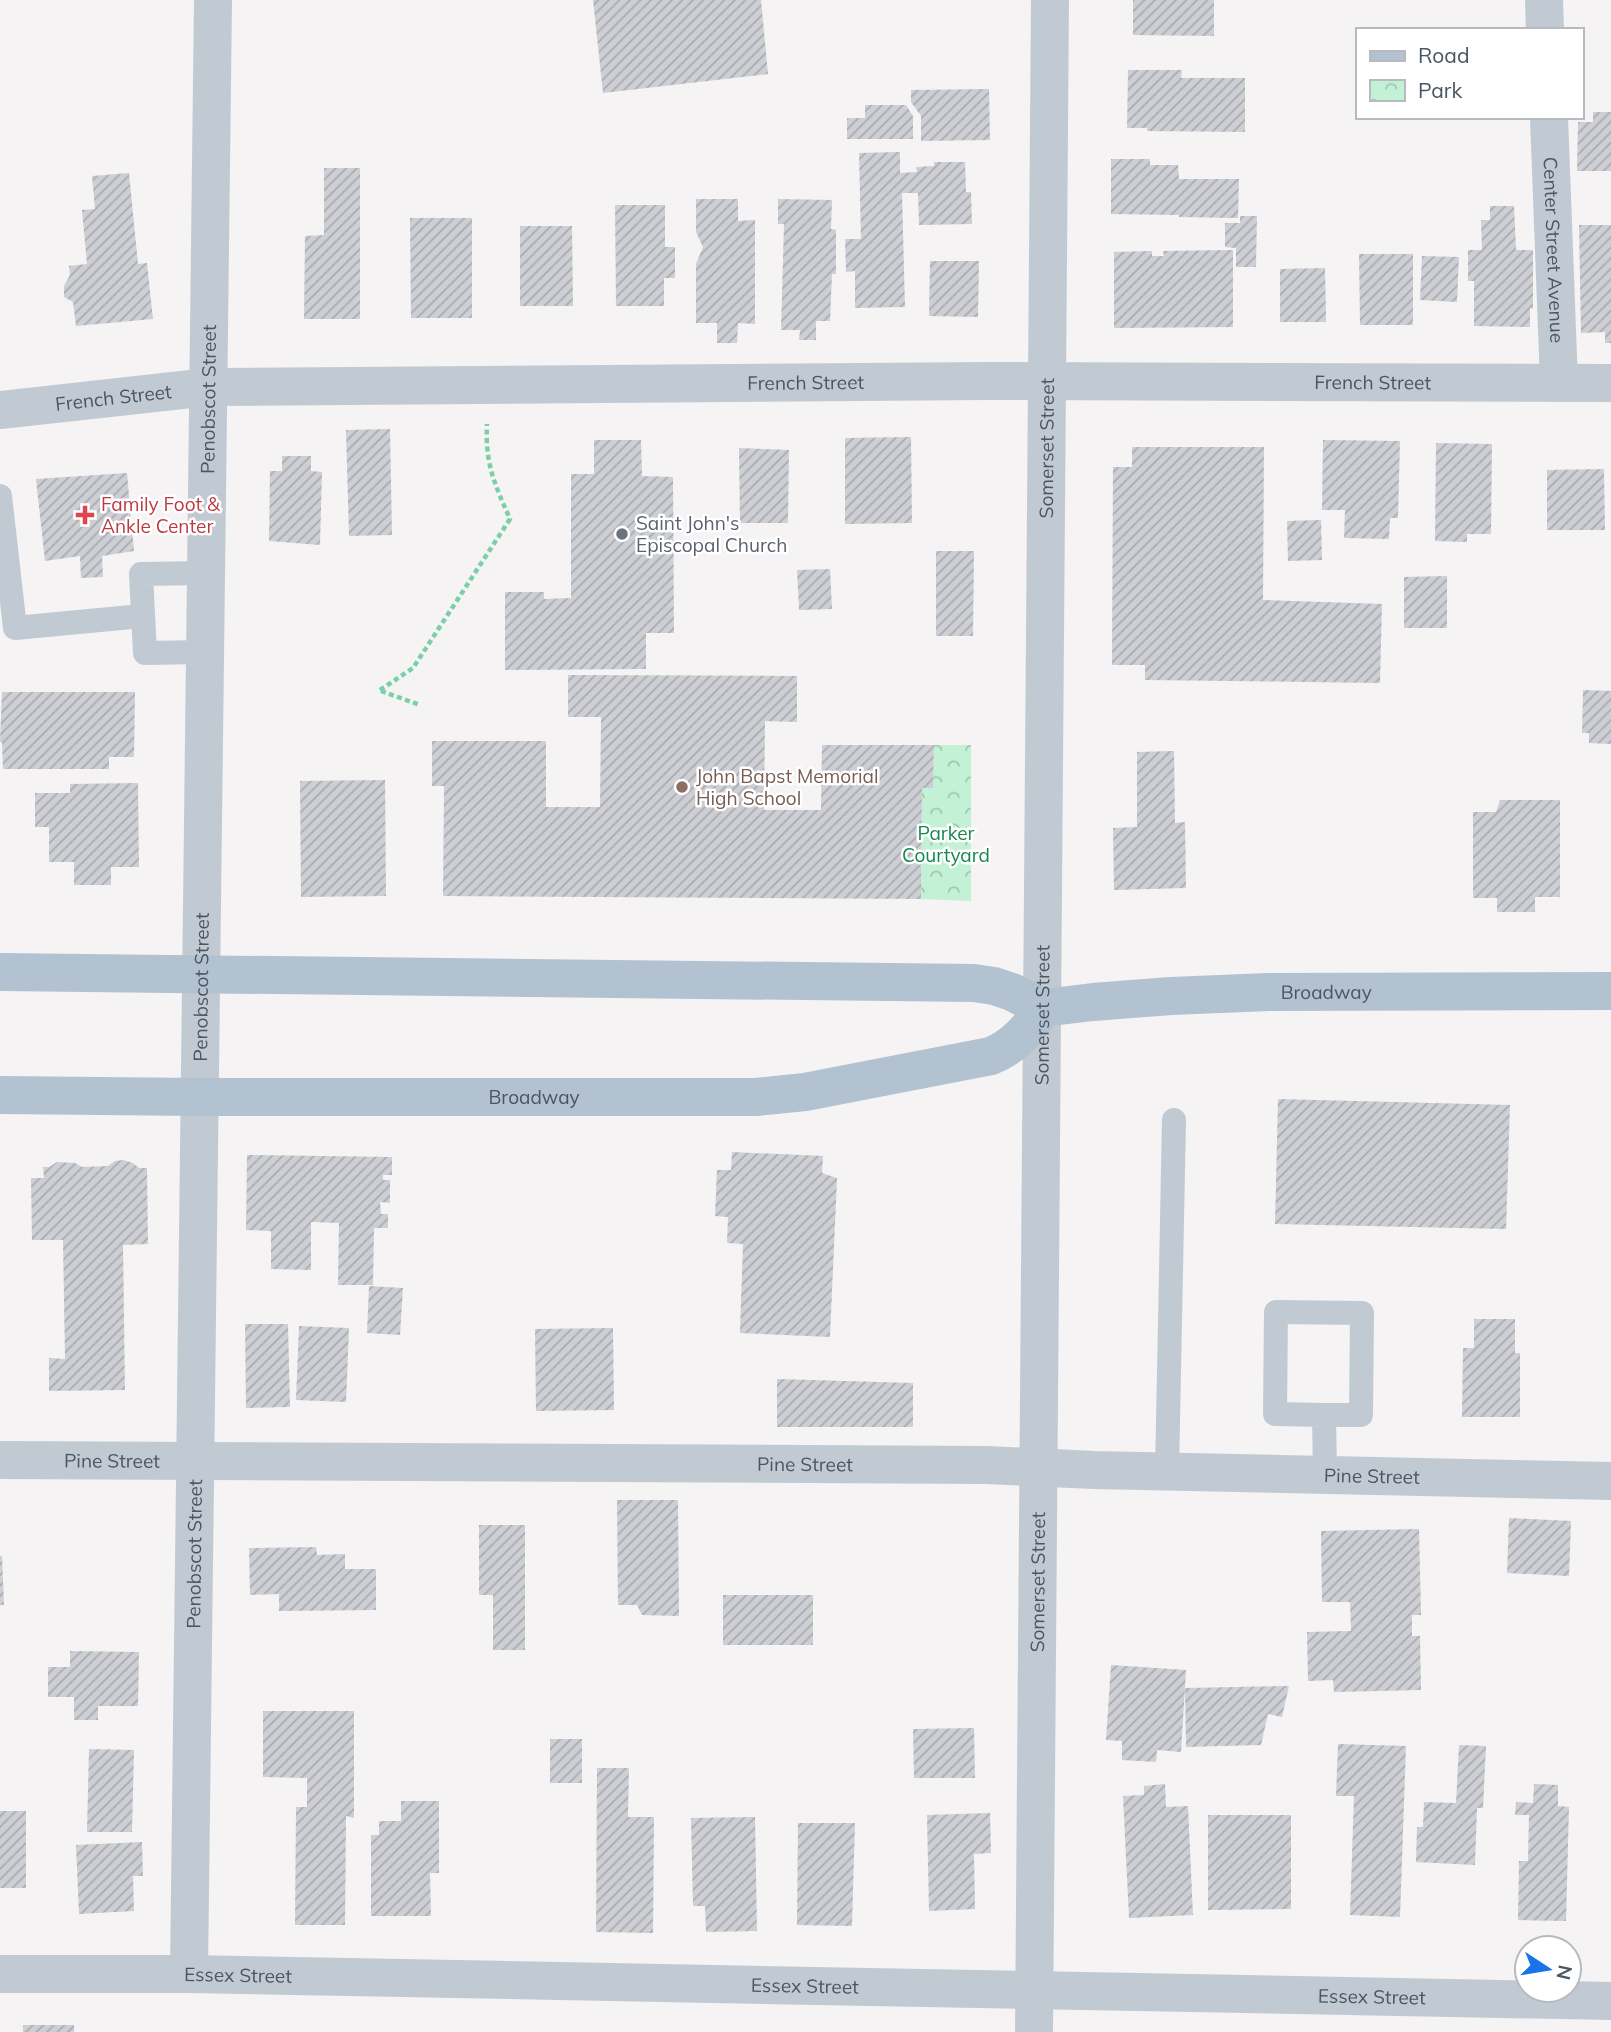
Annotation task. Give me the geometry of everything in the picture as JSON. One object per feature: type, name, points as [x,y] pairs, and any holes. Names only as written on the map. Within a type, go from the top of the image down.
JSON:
[{"type":"main road","points":[[0,972],[974,983],[1012,992],[1043,1009]]},
{"type":"main road","name":"Broadway","points":[[0,1095],[782,1096],[991,1056],[1019,1039],[1043,1009],[1093,1002],[1256,992],[1611,991]]},
{"type":"street","name":"Penobscot Street","points":[[189,1974],[213,0]]},
{"type":"street","name":"Somerset Street","points":[[1034,2032],[1050,0]]},
{"type":"street","points":[[1544,0],[1545,28]]},
{"type":"street","name":"Center Street Avenue","points":[[1549,119],[1559,383]]},
{"type":"street","name":"French Street","points":[[0,410],[209,387],[1047,381],[1611,383]]},
{"type":"street","name":"Pine Street","points":[[0,1460],[976,1464],[1167,1472],[1611,1480]]},
{"type":"street","name":"Essex Street","points":[[0,1973],[189,1974],[1611,2001]]},
{"type":"lane","points":[[0,496],[15,628],[142,615]]},
{"type":"lane","points":[[205,652],[145,653],[141,575],[207,573]]},
{"type":"lane","points":[[1167,1472],[1174,1120]]},
{"type":"lane","points":[[1276,1312],[1362,1313],[1361,1415],[1324,1415],[1275,1414],[1276,1312]]},
{"type":"lane","points":[[1324,1415],[1325,1475]]},
{"type":"path","points":[[420,705],[380,691],[413,668],[510,519],[494,484],[486,448],[487,420]]},
{"type":"green space","name":"Parker Courtyard","points":[[934,745],[971,745],[971,901],[921,899],[922,788],[933,788]]},
{"type":"building","points":[[593,0],[761,0],[768,74],[603,93]]},
{"type":"building","points":[[1133,0],[1214,0],[1214,36],[1133,35]]},
{"type":"building","points":[[1128,70],[1182,70],[1181,78],[1245,78],[1245,132],[1147,131],[1147,128],[1127,128]]},
{"type":"building","points":[[989,89],[990,140],[921,141],[921,116],[911,102],[911,90]]},
{"type":"building","points":[[865,105],[906,105],[913,116],[913,139],[847,139],[847,118],[865,118]]},
{"type":"building","points":[[1593,112],[1611,112],[1611,171],[1577,171],[1578,122],[1593,122]]},
{"type":"building","points":[[900,152],[900,173],[917,172],[916,167],[934,166],[934,162],[965,162],[966,192],[971,192],[972,224],[919,225],[918,193],[902,193],[905,307],[855,308],[855,271],[846,272],[845,239],[861,239],[859,153]]},
{"type":"building","points":[[1111,159],[1150,159],[1150,165],[1178,165],[1179,179],[1239,179],[1238,218],[1111,214]]},
{"type":"building","points":[[324,168],[360,168],[360,319],[304,319],[305,236],[324,235]]},
{"type":"building","points":[[129,173],[138,264],[147,263],[153,319],[76,326],[73,302],[64,297],[64,286],[70,275],[69,266],[87,264],[82,210],[95,209],[92,176]]},
{"type":"building","points":[[696,199],[738,199],[738,221],[755,220],[755,324],[738,323],[737,343],[717,343],[717,323],[696,323],[696,264],[703,247],[696,232]]},
{"type":"building","points":[[778,199],[832,200],[831,229],[836,230],[836,274],[832,274],[830,321],[816,321],[816,340],[799,340],[800,330],[781,330],[784,224],[778,224]]},
{"type":"building","points":[[615,205],[665,205],[665,247],[675,247],[675,278],[664,278],[664,306],[616,306]]},
{"type":"building","points":[[1490,206],[1514,206],[1516,250],[1533,250],[1533,309],[1530,308],[1530,327],[1474,326],[1474,281],[1468,281],[1468,250],[1482,250],[1481,220],[1490,220]]},
{"type":"building","points":[[1240,216],[1257,216],[1256,267],[1236,267],[1236,248],[1225,247],[1225,223],[1240,223]]},
{"type":"building","points":[[410,218],[472,218],[472,318],[411,318]]},
{"type":"building","points":[[1579,225],[1611,225],[1611,343],[1605,343],[1605,332],[1581,333]]},
{"type":"building","points":[[520,226],[572,226],[573,306],[520,306]]},
{"type":"building","points":[[1233,250],[1233,327],[1114,328],[1114,252],[1152,251],[1152,256],[1164,256],[1163,251]]},
{"type":"building","points":[[1359,254],[1413,254],[1413,325],[1360,325]]},
{"type":"building","points":[[1422,256],[1459,257],[1457,302],[1420,300]]},
{"type":"building","points":[[930,261],[979,261],[978,317],[929,316]]},
{"type":"building","points":[[1325,268],[1326,322],[1280,322],[1280,269]]},
{"type":"building","points":[[390,429],[392,535],[349,536],[346,430]]},
{"type":"building","points":[[911,437],[912,523],[845,524],[845,438]]},
{"type":"building","name":"Saint John's Episcopal Church","points":[[594,440],[641,440],[642,476],[673,477],[674,633],[646,633],[646,669],[505,670],[505,592],[544,592],[544,599],[571,598],[571,474],[594,474]]},
{"type":"building","points":[[1323,440],[1400,441],[1398,518],[1390,518],[1389,539],[1344,538],[1345,510],[1322,510]]},
{"type":"building","points":[[1436,443],[1492,444],[1491,534],[1467,534],[1467,542],[1435,541]]},
{"type":"building","points":[[1132,447],[1264,447],[1263,600],[1382,604],[1380,683],[1145,680],[1145,665],[1112,665],[1113,467],[1132,467]]},
{"type":"building","points":[[739,448],[789,450],[788,523],[740,523]]},
{"type":"building","points":[[282,456],[311,456],[311,471],[322,472],[320,545],[269,541],[270,471],[282,471]]},
{"type":"building","points":[[1604,469],[1605,530],[1547,530],[1547,470]]},
{"type":"building","name":"Family Foot & Ankle Center","points":[[127,473],[134,551],[102,556],[103,577],[81,578],[80,556],[45,561],[36,479]]},
{"type":"building","points":[[1321,520],[1322,560],[1288,561],[1287,521]]},
{"type":"building","points":[[936,551],[974,551],[973,636],[936,636]]},
{"type":"building","points":[[830,569],[832,609],[799,610],[797,570]]},
{"type":"building","points":[[1447,576],[1447,628],[1404,628],[1404,577]]},
{"type":"building","name":"John Bapst Memorial High School","points":[[568,675],[797,676],[797,722],[765,721],[764,810],[821,810],[822,745],[934,745],[933,788],[922,788],[921,899],[443,896],[444,786],[432,786],[432,741],[546,741],[546,807],[600,807],[601,717],[568,717]]},
{"type":"building","points":[[1583,690],[1611,691],[1611,744],[1589,743],[1589,733],[1582,733]]},
{"type":"building","points":[[2,692],[135,692],[134,757],[109,757],[109,769],[3,769],[0,742]]},
{"type":"building","points":[[1174,751],[1175,823],[1185,822],[1186,888],[1114,890],[1113,828],[1137,827],[1137,752]]},
{"type":"building","points":[[385,780],[386,896],[301,897],[300,781]]},
{"type":"building","points":[[138,783],[139,867],[111,867],[111,885],[74,885],[74,862],[49,862],[49,827],[35,827],[35,793],[70,793],[70,784]]},
{"type":"building","points":[[1500,800],[1560,800],[1560,897],[1535,897],[1535,912],[1497,912],[1497,898],[1473,898],[1473,812],[1496,812]]},
{"type":"building","points":[[1278,1099],[1510,1105],[1506,1229],[1275,1224]]},
{"type":"building","points":[[732,1152],[823,1156],[822,1173],[837,1178],[830,1337],[740,1333],[743,1244],[727,1243],[728,1217],[715,1216],[717,1170],[731,1170]]},
{"type":"building","points":[[247,1155],[392,1157],[392,1175],[383,1175],[383,1180],[390,1180],[390,1203],[380,1202],[381,1214],[388,1214],[388,1228],[374,1228],[373,1285],[338,1285],[339,1223],[311,1222],[311,1270],[271,1269],[271,1231],[246,1230]]},
{"type":"building","points":[[123,1160],[139,1168],[147,1168],[148,1244],[123,1245],[125,1390],[49,1391],[49,1358],[65,1359],[63,1240],[32,1240],[31,1178],[44,1178],[43,1167],[57,1162],[75,1163],[82,1167],[108,1166]]},
{"type":"building","points":[[369,1286],[403,1288],[400,1335],[367,1333]]},
{"type":"building","points":[[1474,1319],[1515,1319],[1515,1353],[1520,1353],[1520,1417],[1462,1417],[1463,1348],[1474,1348]]},
{"type":"building","points":[[245,1324],[288,1324],[290,1407],[246,1408]]},
{"type":"building","points":[[299,1326],[349,1328],[346,1402],[296,1400]]},
{"type":"building","points":[[613,1328],[614,1410],[536,1411],[535,1329]]},
{"type":"building","points":[[777,1379],[913,1383],[913,1427],[777,1427]]},
{"type":"building","points":[[617,1500],[678,1500],[679,1616],[642,1615],[637,1605],[618,1605]]},
{"type":"building","points":[[1509,1518],[1571,1521],[1569,1576],[1507,1573]]},
{"type":"building","points":[[479,1525],[525,1525],[525,1650],[493,1650],[493,1595],[479,1595]]},
{"type":"building","points":[[1419,1529],[1421,1615],[1412,1615],[1412,1636],[1420,1636],[1421,1690],[1334,1692],[1333,1680],[1308,1681],[1307,1632],[1351,1631],[1350,1602],[1322,1602],[1321,1531]]},
{"type":"building","points":[[316,1547],[317,1555],[345,1554],[345,1569],[376,1569],[376,1610],[279,1611],[279,1594],[250,1595],[249,1548]]},
{"type":"building","points":[[2,1556],[4,1605],[0,1605]]},
{"type":"building","points":[[723,1595],[813,1595],[813,1645],[723,1645]]},
{"type":"building","points":[[70,1651],[139,1652],[138,1706],[98,1706],[98,1720],[74,1720],[74,1697],[48,1697],[48,1667],[70,1667]]},
{"type":"building","points":[[1111,1665],[1186,1670],[1181,1752],[1157,1750],[1156,1762],[1122,1760],[1122,1741],[1106,1740]]},
{"type":"building","points":[[1289,1686],[1282,1717],[1268,1714],[1261,1745],[1186,1747],[1185,1688]]},
{"type":"building","points":[[263,1711],[354,1711],[354,1818],[346,1816],[345,1925],[295,1925],[296,1807],[307,1807],[307,1778],[263,1777]]},
{"type":"building","points":[[974,1728],[975,1778],[914,1778],[913,1729]]},
{"type":"building","points":[[550,1739],[582,1739],[582,1783],[550,1783]]},
{"type":"building","points":[[1338,1744],[1406,1746],[1400,1917],[1350,1915],[1354,1796],[1336,1796]]},
{"type":"building","points":[[1459,1745],[1486,1746],[1483,1808],[1477,1808],[1475,1865],[1416,1862],[1417,1827],[1423,1827],[1424,1802],[1456,1803]]},
{"type":"building","points":[[89,1749],[134,1750],[132,1832],[87,1832]]},
{"type":"building","points":[[597,1768],[629,1768],[628,1817],[654,1817],[653,1933],[596,1932]]},
{"type":"building","points":[[1165,1784],[1166,1807],[1188,1806],[1193,1915],[1129,1918],[1123,1796],[1144,1795],[1144,1786]]},
{"type":"building","points":[[1534,1784],[1558,1785],[1558,1806],[1569,1807],[1566,1921],[1518,1920],[1519,1861],[1528,1861],[1529,1815],[1515,1815],[1516,1802],[1533,1803]]},
{"type":"building","points":[[401,1801],[439,1801],[439,1873],[430,1873],[431,1916],[371,1916],[371,1835],[379,1835],[379,1821],[401,1821]]},
{"type":"building","points":[[0,1811],[26,1811],[26,1888],[0,1888]]},
{"type":"building","points":[[990,1813],[991,1853],[974,1854],[975,1909],[929,1911],[927,1815]]},
{"type":"building","points":[[1208,1815],[1291,1815],[1291,1909],[1208,1910]]},
{"type":"building","points":[[755,1817],[757,1931],[706,1932],[705,1906],[693,1906],[691,1818]]},
{"type":"building","points":[[798,1823],[855,1823],[852,1926],[797,1925]]},
{"type":"building","points":[[142,1842],[143,1876],[133,1876],[134,1911],[79,1914],[76,1845]]},
{"type":"building","points":[[23,2025],[74,2025],[74,2032],[23,2032]]},
{"type":"place","name":"Family Foot & Ankle Center","points":[[85,515]]},
{"type":"place","name":"Saint John's Episcopal Church","points":[[622,534]]},
{"type":"place","name":"John Bapst Memorial High School","points":[[682,787]]}]
